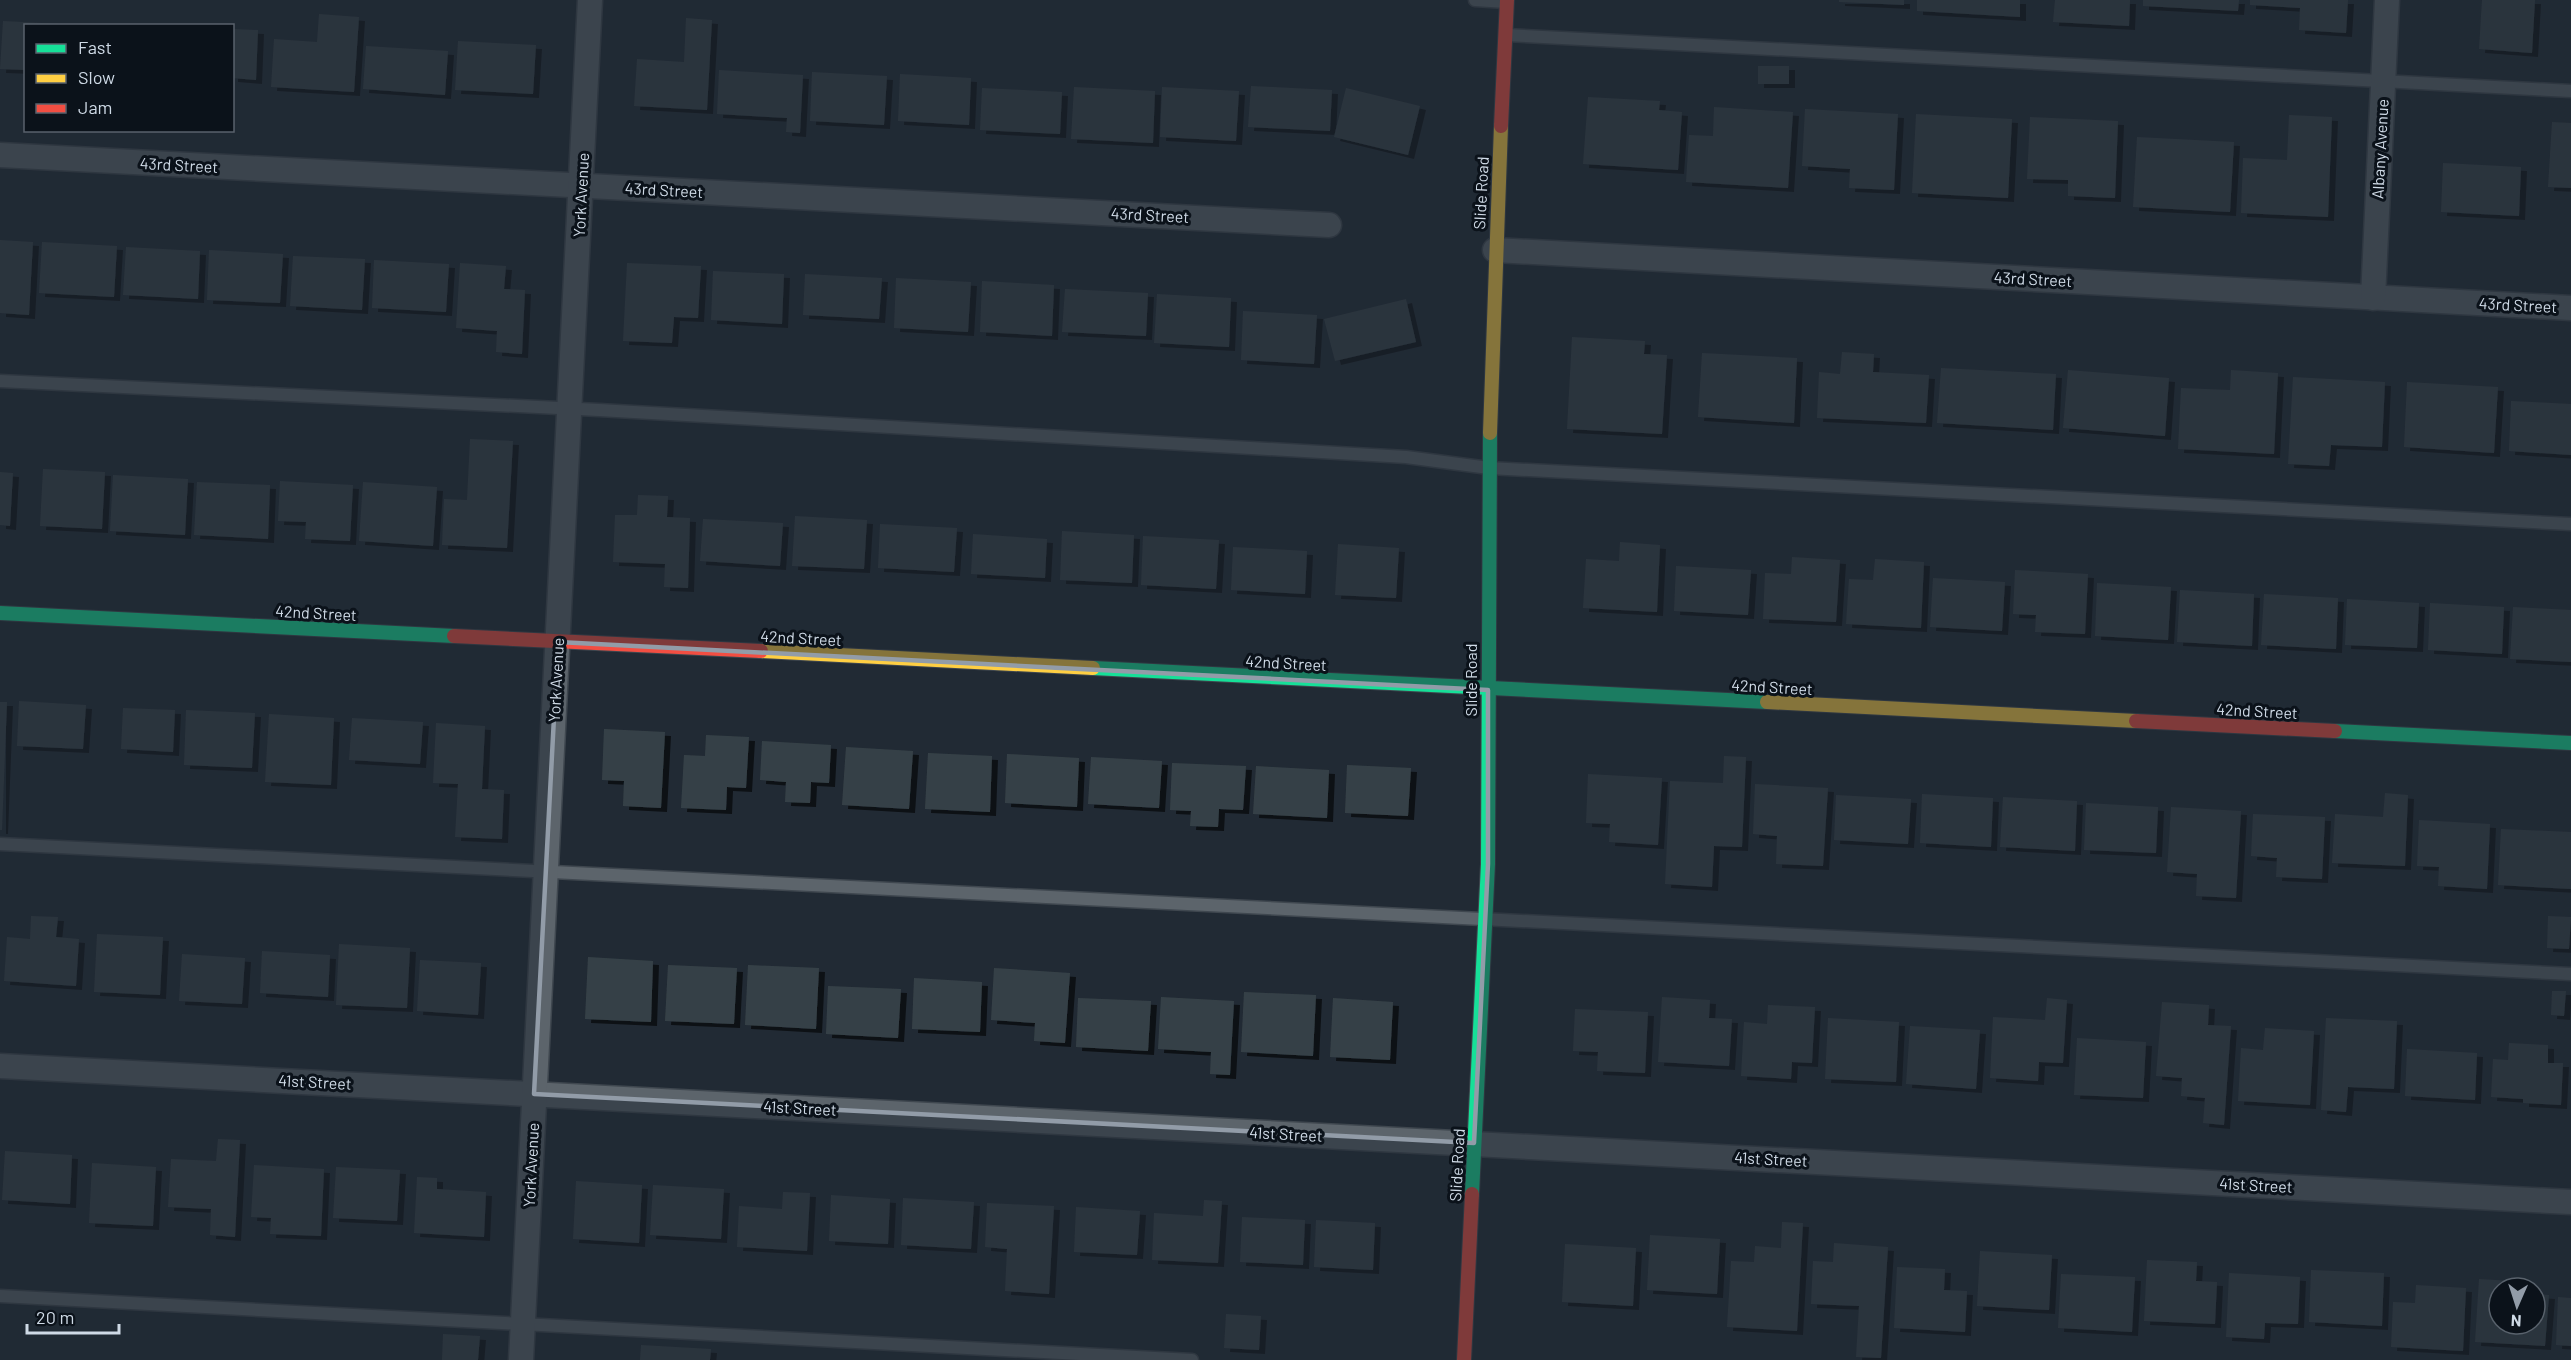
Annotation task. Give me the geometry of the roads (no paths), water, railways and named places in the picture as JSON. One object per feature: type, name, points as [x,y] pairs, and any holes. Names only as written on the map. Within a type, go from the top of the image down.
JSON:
[{"type":"street","name":"York Avenue","points":[[521,1360],[590,0]]},
{"type":"street","name":"Albany Avenue","points":[[2373,298],[2387,0]]},
{"type":"street","name":"Slide Road","points":[[1464,1360],[1485,920],[1489,468],[1495,250],[1507,1]]},
{"type":"street","name":"43rd Street","points":[[0,155],[1329,225]]},
{"type":"street","name":"43rd Street","points":[[1495,250],[2571,308]]},
{"type":"street","name":"42nd Street","points":[[0,613],[2571,744]]},
{"type":"street","name":"41st Street","points":[[0,1066],[2571,1202]]},
{"type":"lane","points":[[1475,0],[1507,1]]},
{"type":"lane","points":[[1506,35],[2571,91]]},
{"type":"lane","points":[[0,381],[570,408],[1406,457],[1489,468],[2571,524]]},
{"type":"lane","points":[[0,844],[2571,974]]},
{"type":"lane","points":[[0,1296],[1192,1360]]}]
